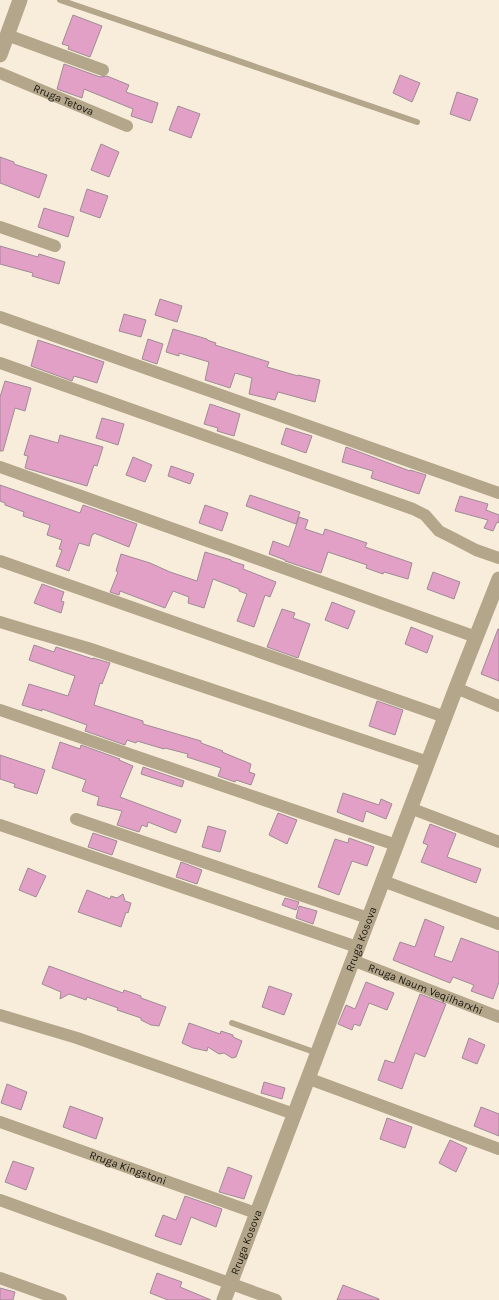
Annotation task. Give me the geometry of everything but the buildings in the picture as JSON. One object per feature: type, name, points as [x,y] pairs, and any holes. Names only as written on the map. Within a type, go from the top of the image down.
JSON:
[{"type":"street","points":[[0,55],[20,0]]},
{"type":"street","points":[[7,35],[103,70]]},
{"type":"street","name":"Rruga Tetova","points":[[0,73],[127,126]]},
{"type":"street","points":[[0,227],[55,246]]},
{"type":"street","points":[[0,317],[499,493]]},
{"type":"street","points":[[0,363],[413,509],[425,515],[439,531],[476,550],[499,558]]},
{"type":"street","points":[[0,467],[476,637]]},
{"type":"street","points":[[0,562],[444,717]]},
{"type":"street","name":"Rruga Kosova","points":[[224,1300],[444,717],[476,637],[496,599],[499,579]]},
{"type":"street","points":[[0,622],[88,648],[428,762]]},
{"type":"street","points":[[456,688],[499,706]]},
{"type":"street","points":[[0,710],[396,845]]},
{"type":"street","points":[[410,808],[499,842]]},
{"type":"street","points":[[76,818],[368,918]]},
{"type":"street","name":"Rruga Naum Veqilharxhi","points":[[0,825],[354,954],[499,1017]]},
{"type":"street","points":[[383,881],[499,924]]},
{"type":"street","points":[[0,1015],[77,1038],[294,1114]]},
{"type":"street","points":[[307,1078],[499,1149]]},
{"type":"street","name":"Rruga Kingstoni","points":[[0,1122],[256,1213]]},
{"type":"street","points":[[0,1200],[276,1300]]},
{"type":"street","points":[[0,1278],[61,1300]]},
{"type":"lane","points":[[60,0],[417,122]]},
{"type":"lane","points":[[232,1023],[317,1053]]}]
